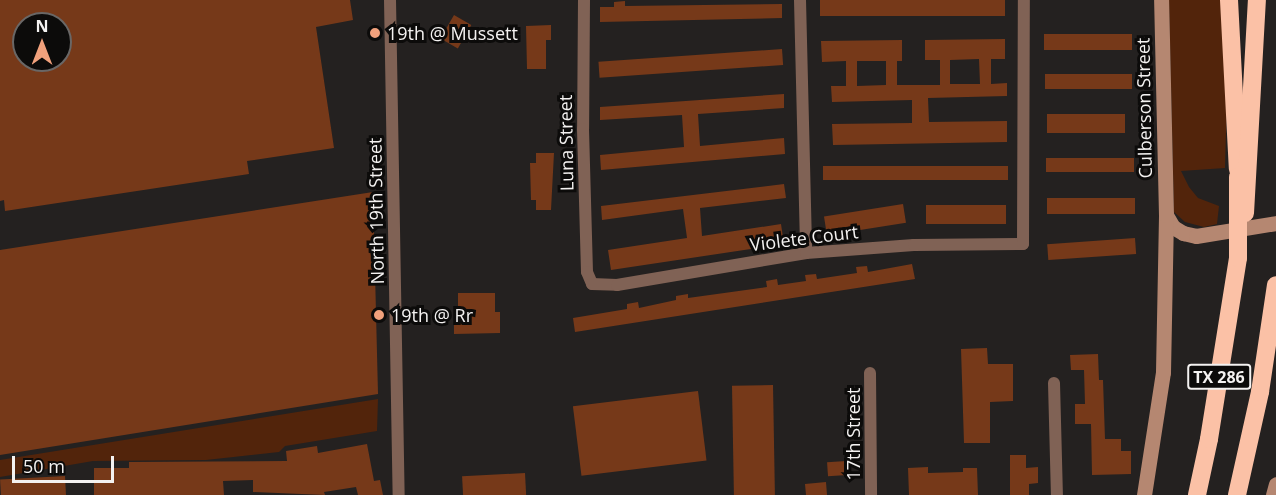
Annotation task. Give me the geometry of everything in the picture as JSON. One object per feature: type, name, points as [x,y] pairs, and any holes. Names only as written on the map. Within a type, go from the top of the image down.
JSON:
[{"type":"highway","points":[[1229,0],[1243,174]]},
{"type":"highway","points":[[1243,174],[1257,0]]},
{"type":"highway","name":"TX 286","points":[[1197,495],[1209,439],[1238,258],[1243,174]]},
{"type":"highway","name":"TX 286","points":[[1237,495],[1260,392],[1276,285]]},
{"type":"main road","name":"Culberson Street","points":[[1144,495],[1163,372],[1166,215],[1161,0]]},
{"type":"main road","points":[[1166,215],[1173,227],[1183,233],[1196,236],[1276,223]]},
{"type":"main road","points":[[1273,495],[1276,484]]},
{"type":"street","name":"North 19th Street","points":[[390,0],[399,495]]},
{"type":"street","name":"Luna Street","points":[[584,0],[587,272],[592,284]]},
{"type":"street","points":[[800,0],[806,253]]},
{"type":"street","name":"Violete Court","points":[[592,284],[617,285],[806,253],[914,245],[1023,244],[1024,0]]},
{"type":"street","name":"17th Street","points":[[870,373],[871,495]]},
{"type":"street","points":[[1054,383],[1057,495]]},
{"type":"shaded area","points":[[1169,0],[1221,0],[1227,95],[1225,168],[1181,171],[1198,198],[1219,206],[1217,224],[1204,227],[1185,222],[1174,212]]},
{"type":"shaded area","points":[[378,399],[377,431],[285,446],[279,452],[206,460],[93,461],[0,477],[0,460]]},
{"type":"building","points":[[0,0],[350,0],[353,20],[316,27],[334,148],[247,161],[249,174],[5,211],[4,200],[0,201]]},
{"type":"building","points":[[820,0],[1005,0],[1005,16],[820,16]]},
{"type":"building","points":[[625,1],[625,6],[782,4],[782,18],[600,22],[600,7],[614,7],[614,2]]},
{"type":"building","points":[[454,15],[471,25],[458,48],[440,38]]},
{"type":"building","points":[[551,25],[551,40],[546,40],[546,69],[527,69],[526,26]]},
{"type":"building","points":[[1044,34],[1132,34],[1132,50],[1044,50]]},
{"type":"building","points":[[1005,39],[1005,59],[991,59],[991,84],[1007,83],[1007,96],[928,98],[929,122],[1007,121],[1007,142],[833,145],[832,124],[912,123],[912,100],[832,102],[831,86],[846,86],[846,61],[822,62],[821,41],[902,40],[902,61],[897,61],[897,85],[940,85],[940,60],[925,60],[925,40]],"holes":[[[979,59],[980,84],[950,84],[950,60]],[[857,61],[886,61],[886,85],[857,86]]]},
{"type":"building","points":[[782,49],[783,65],[600,78],[598,62]]},
{"type":"building","points":[[1045,74],[1132,74],[1132,89],[1045,89]]},
{"type":"building","points":[[784,94],[784,108],[698,114],[700,146],[784,138],[785,154],[601,170],[600,155],[684,147],[682,115],[600,120],[600,107]]},
{"type":"building","points":[[1047,114],[1125,114],[1125,133],[1047,133]]},
{"type":"building","points":[[536,153],[554,153],[551,210],[536,210],[536,200],[531,200],[530,163],[536,163]]},
{"type":"building","points":[[1046,158],[1134,158],[1134,172],[1046,172]]},
{"type":"building","points":[[823,166],[1008,166],[1008,180],[823,180]]},
{"type":"building","points":[[784,184],[786,198],[700,208],[702,236],[781,224],[784,244],[611,270],[608,250],[687,238],[683,209],[602,220],[601,206]]},
{"type":"building","points":[[373,192],[378,394],[0,455],[0,250]]},
{"type":"building","points":[[1047,198],[1135,198],[1135,214],[1047,214]]},
{"type":"building","points":[[903,204],[906,223],[827,235],[824,217]]},
{"type":"building","points":[[926,205],[1006,205],[1006,224],[926,224]]},
{"type":"building","points":[[1135,238],[1136,254],[1048,260],[1047,244]]},
{"type":"building","points":[[912,264],[915,279],[575,332],[573,318],[627,309],[627,304],[638,302],[639,308],[676,300],[676,296],[688,294],[688,298],[767,287],[766,281],[777,279],[778,285],[806,281],[805,275],[816,274],[817,279],[857,273],[856,267],[867,266],[868,272]]},
{"type":"building","points":[[458,293],[495,293],[495,312],[500,312],[500,333],[454,334],[454,312],[458,312]]},
{"type":"building","points":[[987,348],[988,364],[1013,364],[1013,401],[990,402],[990,443],[964,443],[961,349]]},
{"type":"building","points":[[1098,354],[1099,380],[1103,380],[1105,439],[1121,439],[1121,451],[1131,451],[1131,474],[1092,475],[1091,424],[1075,424],[1075,404],[1085,404],[1084,370],[1071,370],[1070,355]]},
{"type":"building","points":[[773,385],[775,495],[734,495],[732,386]]},
{"type":"building","points":[[698,391],[707,460],[581,476],[573,406]]},
{"type":"building","points":[[367,444],[374,481],[380,480],[383,495],[358,495],[356,487],[324,492],[325,495],[253,492],[253,480],[223,481],[224,495],[94,495],[94,468],[129,468],[129,462],[287,461],[286,451],[317,446],[318,453]]},
{"type":"building","points":[[1010,455],[1026,455],[1026,468],[1038,467],[1038,483],[1029,484],[1029,495],[1010,495]]},
{"type":"building","points":[[846,461],[847,475],[828,476],[827,462]]},
{"type":"building","points":[[928,467],[928,473],[963,472],[963,468],[977,468],[978,495],[909,495],[908,468]]},
{"type":"building","points":[[525,473],[526,495],[463,495],[462,476]]},
{"type":"building","points":[[65,476],[66,495],[1,495],[0,479]]},
{"type":"building","points":[[826,482],[827,495],[806,495],[805,484]]},
{"type":"place","name":"19th @ Mussett","points":[[375,33]]},
{"type":"place","name":"19th @ Rr","points":[[379,315]]}]
